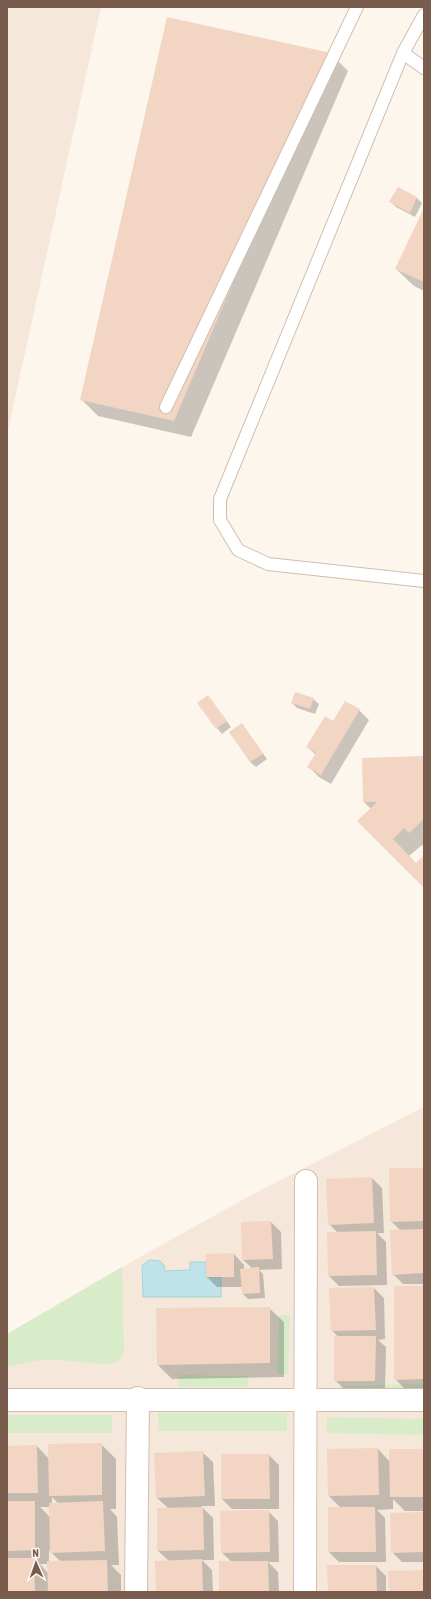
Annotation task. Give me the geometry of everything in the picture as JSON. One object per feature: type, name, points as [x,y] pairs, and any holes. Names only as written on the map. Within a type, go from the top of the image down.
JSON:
[{"type":"street","points":[[305,1592],[306,1181]]},
{"type":"street","points":[[136,1592],[138,1398]]},
{"type":"street","points":[[7,1400],[138,1398],[424,1400]]},
{"type":"lane","points":[[166,407],[357,7]]},
{"type":"lane","points":[[424,15],[402,53],[220,499],[220,520],[238,550],[268,564],[424,581]]},
{"type":"lane","points":[[402,53],[424,68]]},
{"type":"shaded area","points":[[7,7],[101,7],[7,435]]},
{"type":"shaded area","points":[[424,1107],[424,1592],[7,1592],[7,1334],[122,1267],[255,1193]]},
{"type":"green space","points":[[122,1267],[124,1351],[122,1357],[114,1363],[107,1364],[41,1360],[7,1367],[7,1334]]},
{"type":"green space","points":[[279,1315],[290,1315],[288,1374],[277,1374]]},
{"type":"green space","points":[[179,1375],[248,1376],[248,1387],[178,1387]]},
{"type":"green space","points":[[424,1384],[424,1394],[340,1396],[340,1386]]},
{"type":"green space","points":[[158,1413],[287,1413],[287,1431],[158,1431]]},
{"type":"green space","points":[[7,1415],[112,1415],[112,1433],[7,1433]]},
{"type":"green space","points":[[327,1417],[424,1419],[424,1435],[326,1433]]},
{"type":"water","points":[[149,1260],[160,1261],[164,1265],[165,1271],[190,1270],[190,1262],[206,1262],[206,1277],[221,1277],[221,1297],[143,1297],[142,1266]]},
{"type":"building","points":[[167,17],[331,53],[174,421],[80,400]]},
{"type":"building","points":[[398,187],[417,197],[410,213],[389,202]]},
{"type":"building","points":[[424,208],[424,282],[395,269]]},
{"type":"building","points":[[295,692],[314,698],[310,709],[291,703]]},
{"type":"building","points":[[208,695],[227,721],[216,729],[197,703]]},
{"type":"building","points":[[345,701],[360,709],[321,775],[307,767],[316,753],[306,747],[325,716],[333,721]]},
{"type":"building","points":[[242,723],[263,754],[250,762],[229,732]]},
{"type":"building","points":[[424,756],[424,819],[409,833],[404,828],[393,839],[416,863],[424,855],[424,888],[357,821],[377,802],[363,802],[362,758]]},
{"type":"building","points":[[389,1168],[424,1168],[424,1221],[390,1222]]},
{"type":"building","points":[[372,1177],[374,1223],[328,1225],[326,1179]]},
{"type":"building","points":[[271,1221],[273,1259],[242,1260],[241,1222]]},
{"type":"building","points":[[424,1229],[424,1273],[392,1275],[390,1230]]},
{"type":"building","points":[[376,1231],[377,1275],[328,1276],[327,1232]]},
{"type":"building","points":[[234,1253],[234,1277],[206,1277],[206,1254]]},
{"type":"building","points":[[259,1267],[260,1293],[242,1294],[240,1269]]},
{"type":"building","points":[[394,1286],[424,1286],[424,1379],[394,1380]]},
{"type":"building","points":[[374,1287],[376,1330],[331,1331],[329,1288]]},
{"type":"building","points":[[270,1307],[270,1363],[157,1365],[156,1308]]},
{"type":"building","points":[[334,1336],[376,1336],[375,1381],[334,1381]]},
{"type":"building","points":[[102,1443],[102,1495],[49,1496],[48,1444]]},
{"type":"building","points":[[37,1445],[38,1493],[7,1493],[7,1446]]},
{"type":"building","points":[[378,1448],[379,1495],[328,1496],[327,1449]]},
{"type":"building","points":[[389,1449],[424,1449],[424,1497],[390,1497]]},
{"type":"building","points":[[203,1451],[205,1496],[156,1498],[154,1453]]},
{"type":"building","points":[[221,1454],[269,1454],[270,1499],[221,1499]]},
{"type":"building","points":[[7,1501],[35,1501],[35,1550],[7,1551]]},
{"type":"building","points":[[103,1501],[105,1551],[50,1553],[49,1503]]},
{"type":"building","points":[[203,1507],[204,1550],[157,1551],[157,1508]]},
{"type":"building","points":[[328,1507],[375,1507],[376,1552],[328,1552]]},
{"type":"building","points":[[269,1510],[270,1552],[221,1553],[220,1511]]},
{"type":"building","points":[[424,1512],[424,1552],[391,1553],[390,1513]]},
{"type":"building","points":[[7,1558],[34,1558],[35,1592],[7,1592]]},
{"type":"building","points":[[202,1559],[203,1592],[156,1592],[155,1561]]},
{"type":"building","points":[[107,1560],[108,1592],[48,1592],[47,1561]]},
{"type":"building","points":[[219,1561],[268,1561],[269,1592],[219,1592]]},
{"type":"building","points":[[327,1565],[376,1565],[377,1592],[328,1592]]},
{"type":"building","points":[[424,1570],[424,1592],[389,1592],[388,1571]]}]
